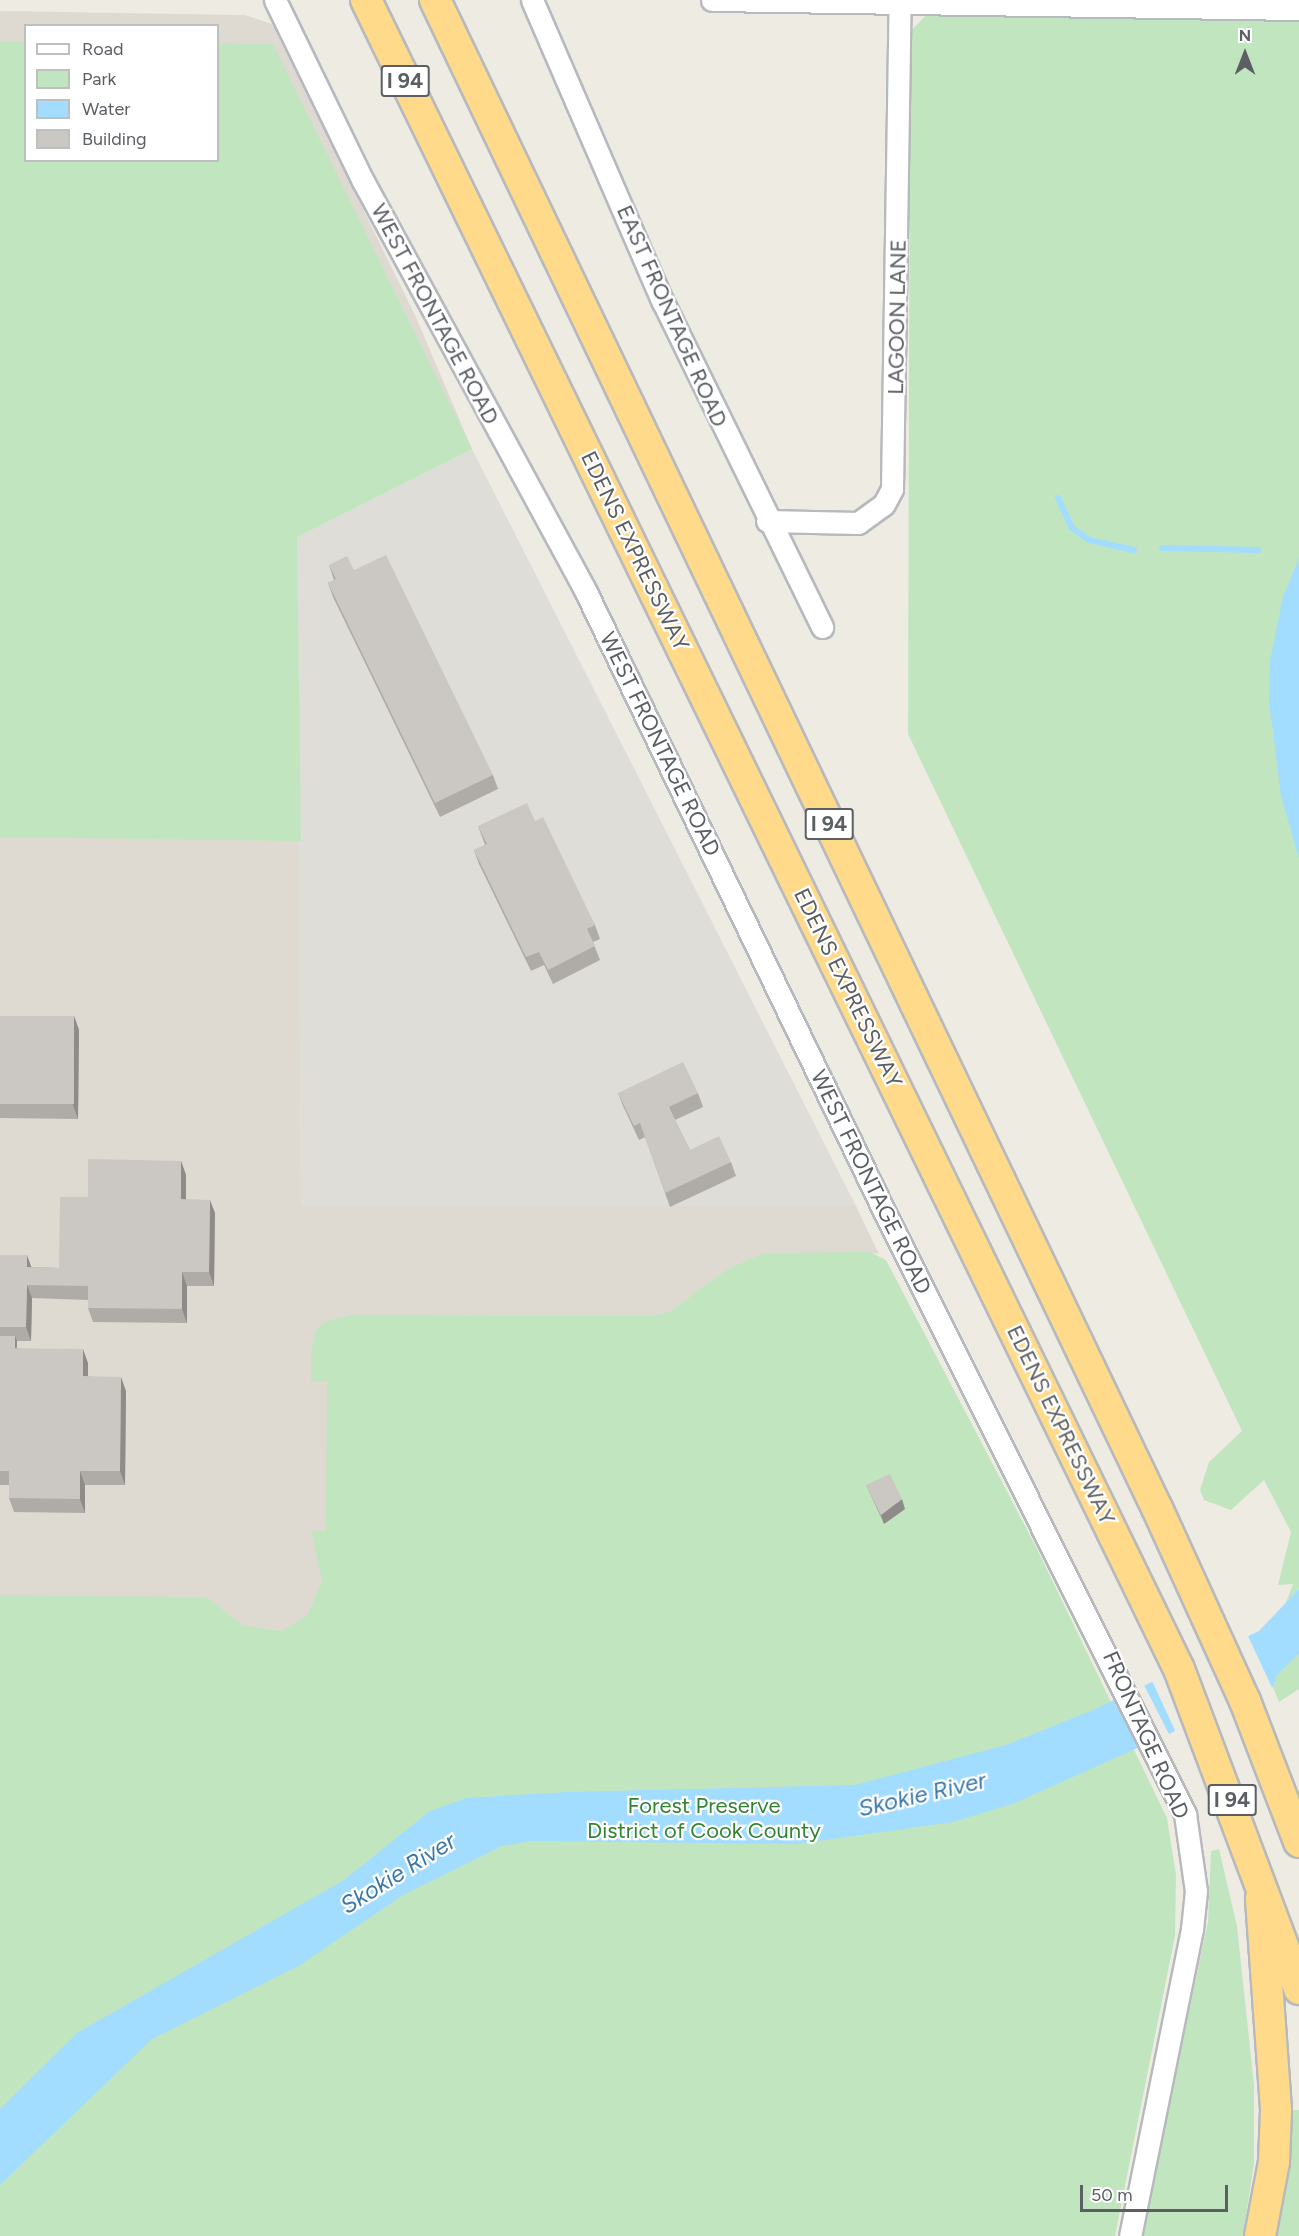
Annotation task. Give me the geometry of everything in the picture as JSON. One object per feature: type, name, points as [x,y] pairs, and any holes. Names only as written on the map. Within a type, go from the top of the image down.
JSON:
[{"type":"highway","name":"EDENS EXPRESSWAY","points":[[366,0],[1179,1669],[1261,1878],[1299,1989]]},
{"type":"highway","name":"I 94","points":[[435,0],[1221,1648],[1245,1701],[1299,1842]]},
{"type":"highway","points":[[1260,2236],[1274,2162],[1276,2109],[1261,1878]]},
{"type":"street","name":"WEST FRONTAGE ROAD","points":[[274,0],[363,182],[586,592],[885,1213],[1030,1497]]},
{"type":"street","name":"EAST FRONTAGE ROAD","points":[[532,0],[663,302],[767,521],[822,627]]},
{"type":"street","points":[[712,0],[1299,9]]},
{"type":"street","name":"LAGOON LANE","points":[[767,521],[858,523],[884,504],[892,489],[900,3]]},
{"type":"street","name":"FRONTAGE ROAD","points":[[1030,1497],[1129,1692],[1185,1814],[1196,1891],[1130,2236]]},
{"type":"shaded area","points":[[0,11],[245,15],[272,24],[415,315],[472,449],[297,537],[301,1206],[856,1206],[879,1254],[869,1252],[327,1636],[0,1630]]},
{"type":"shaded area","points":[[472,449],[856,1206],[301,1206],[297,537]]},
{"type":"green space","points":[[929,12],[1299,19],[1299,1589],[1285,1605],[1293,1584],[1278,1585],[1291,1532],[1264,1480],[1231,1510],[1204,1500],[1200,1490],[1209,1462],[1242,1431],[908,734],[910,32]]},
{"type":"green space","points":[[0,41],[24,41],[24,162],[219,162],[219,43],[273,44],[472,449],[297,537],[301,841],[0,837]]},
{"type":"green space","name":"Forest Preserve District of Cook County","points":[[870,1252],[886,1260],[1035,1545],[1167,1818],[1176,1875],[1175,1936],[1115,2236],[0,2236],[0,1595],[207,1597],[242,1625],[281,1631],[307,1616],[322,1581],[311,1531],[326,1531],[327,1382],[311,1381],[311,1352],[316,1330],[324,1322],[351,1315],[652,1316],[671,1311],[726,1270],[764,1253]]},
{"type":"green space","points":[[1299,1654],[1299,1689],[1279,1702],[1273,1687],[1277,1675]]},
{"type":"green space","points":[[1219,1849],[1237,1926],[1254,2085],[1254,2163],[1243,2236],[1142,2236],[1208,1921],[1211,1851]]},
{"type":"green space","points":[[1291,2110],[1299,2110],[1299,2236],[1275,2236],[1289,2163]]},
{"type":"water","points":[[1299,558],[1299,859],[1281,796],[1269,701],[1270,661],[1283,597]]},
{"type":"water","name":"Skokie River","points":[[1299,1589],[1299,1654],[1277,1675],[1273,1687],[1015,1803],[953,1822],[797,1844],[533,1841],[502,1846],[403,1895],[300,1965],[152,2039],[0,2185],[0,2109],[77,2033],[344,1880],[430,1811],[467,1798],[567,1792],[855,1785],[1006,1745],[1093,1710],[1259,1631]]},
{"type":"pier","points":[[1248,1636],[1272,1688],[1176,1732],[1152,1681]]},
{"type":"pier","points":[[1144,1685],[1170,1737],[1140,1752],[1114,1700]]},
{"type":"building","points":[[386,555],[493,775],[435,803],[328,583],[336,579],[329,565],[347,556],[354,570]]},
{"type":"building","points":[[527,803],[535,821],[543,817],[595,925],[587,929],[595,946],[548,970],[539,952],[526,957],[474,850],[487,844],[478,826]]},
{"type":"building","points":[[0,1016],[74,1016],[74,1104],[0,1104]]},
{"type":"building","points":[[683,1062],[698,1093],[669,1107],[690,1150],[719,1136],[731,1162],[665,1193],[640,1123],[634,1126],[618,1093]]},
{"type":"building","points":[[88,1159],[181,1161],[181,1199],[210,1200],[209,1272],[182,1272],[182,1309],[88,1308],[88,1286],[27,1285],[26,1327],[0,1327],[0,1255],[27,1255],[27,1267],[59,1268],[60,1197],[88,1197]]},
{"type":"building","points":[[0,1336],[15,1336],[15,1348],[0,1348]]},
{"type":"building","points":[[0,1348],[83,1349],[83,1376],[121,1377],[120,1471],[80,1471],[80,1499],[9,1498],[9,1471],[0,1471]]},
{"type":"building","points":[[890,1474],[902,1499],[881,1515],[866,1485]]},
{"type":"waterway","points":[[1058,498],[1072,528],[1089,540],[1134,550]]},
{"type":"waterway","points":[[1162,548],[1258,550]]}]
